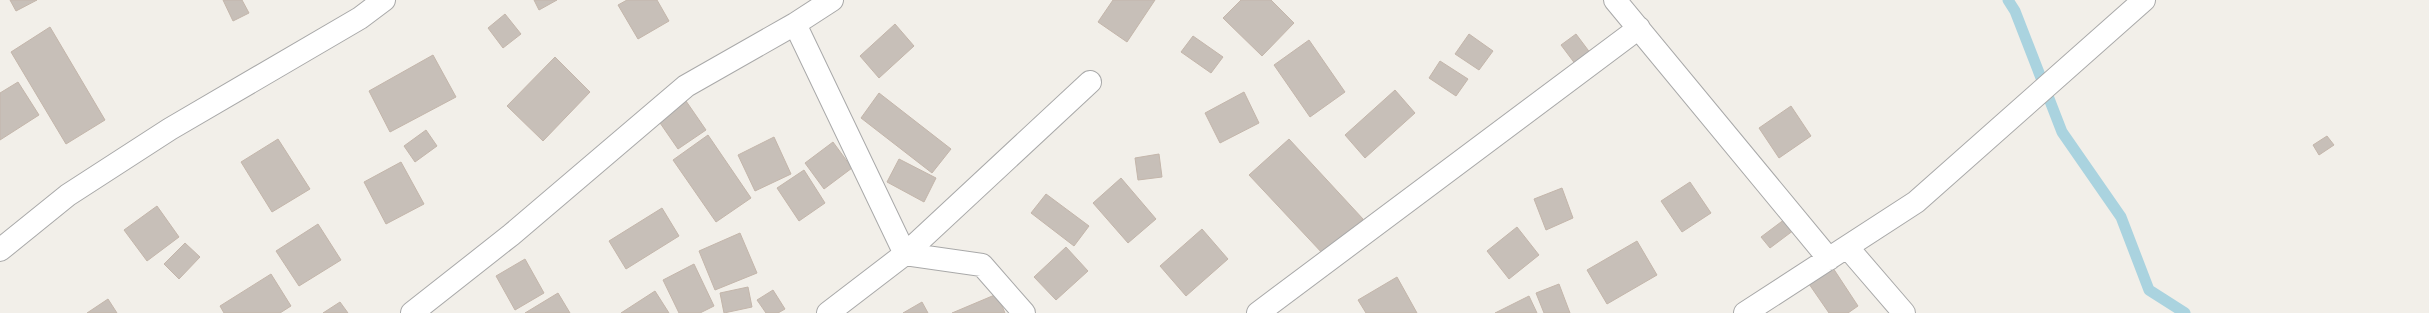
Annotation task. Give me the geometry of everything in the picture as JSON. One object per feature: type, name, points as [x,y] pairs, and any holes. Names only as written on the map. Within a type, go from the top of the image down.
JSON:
[{"type":"street","points":[[0,250],[81,187],[170,129],[360,18],[384,0]]},
{"type":"street","points":[[412,313],[512,235],[686,86],[795,24],[832,0]]},
{"type":"street","points":[[1615,0],[1838,254],[1904,313]]},
{"type":"street","points":[[1744,313],[1838,254],[1916,202],[2144,0]]},
{"type":"street","points":[[795,24],[905,254]]},
{"type":"street","points":[[1258,313],[1638,28]]},
{"type":"street","points":[[828,313],[905,254],[1090,82]]},
{"type":"street","points":[[905,254],[982,265],[1024,313]]},
{"type":"building","points":[[10,0],[37,0],[16,11]]},
{"type":"building","points":[[223,0],[242,0],[249,13],[233,21]]},
{"type":"building","points":[[534,0],[557,0],[539,10]]},
{"type":"building","points":[[627,0],[657,0],[669,21],[638,39],[618,5]]},
{"type":"building","points":[[1113,0],[1155,0],[1127,42],[1098,22]]},
{"type":"building","points":[[1241,0],[1271,0],[1294,23],[1262,56],[1223,18]]},
{"type":"building","points":[[505,14],[521,34],[503,48],[488,28]]},
{"type":"building","points":[[895,24],[914,46],[879,78],[860,56]]},
{"type":"building","points":[[50,27],[105,120],[66,144],[11,52]]},
{"type":"building","points":[[1469,34],[1493,51],[1479,70],[1455,54]]},
{"type":"building","points":[[1576,34],[1591,54],[1576,65],[1561,45]]},
{"type":"building","points":[[1193,36],[1223,57],[1211,73],[1181,52]]},
{"type":"building","points":[[1309,40],[1345,92],[1310,117],[1274,65]]},
{"type":"building","points":[[433,55],[456,97],[390,132],[369,91]]},
{"type":"building","points":[[555,57],[590,92],[543,141],[507,106]]},
{"type":"building","points":[[1440,61],[1468,79],[1456,96],[1429,78]]},
{"type":"building","points":[[18,82],[39,115],[0,140],[0,93]]},
{"type":"building","points":[[1395,90],[1415,113],[1365,158],[1345,135]]},
{"type":"building","points":[[1244,92],[1259,123],[1220,143],[1205,113]]},
{"type":"building","points":[[879,93],[951,149],[932,173],[861,118]]},
{"type":"building","points":[[686,101],[706,130],[678,149],[658,120]]},
{"type":"building","points":[[1791,106],[1811,136],[1779,158],[1759,128]]},
{"type":"building","points":[[426,130],[437,146],[415,162],[404,146]]},
{"type":"building","points":[[708,135],[751,198],[716,222],[673,160]]},
{"type":"building","points":[[2327,136],[2334,145],[2319,155],[2313,145]]},
{"type":"building","points":[[774,137],[791,174],[755,191],[738,155]]},
{"type":"building","points":[[278,139],[310,189],[272,212],[241,162]]},
{"type":"building","points":[[1289,139],[1363,219],[1324,255],[1249,175]]},
{"type":"building","points":[[833,142],[852,168],[824,189],[805,163]]},
{"type":"building","points":[[1159,154],[1162,177],[1138,180],[1135,158]]},
{"type":"building","points":[[899,159],[936,178],[924,202],[887,182]]},
{"type":"building","points":[[401,162],[424,204],[386,224],[364,182]]},
{"type":"building","points":[[804,170],[825,203],[799,221],[777,188]]},
{"type":"building","points":[[1121,178],[1156,219],[1128,243],[1093,203]]},
{"type":"building","points":[[1690,182],[1711,213],[1682,232],[1661,201]]},
{"type":"building","points":[[1562,188],[1573,218],[1546,230],[1534,199]]},
{"type":"building","points":[[1046,194],[1089,226],[1074,246],[1031,213]]},
{"type":"building","points":[[157,206],[179,237],[147,261],[124,230]]},
{"type":"building","points":[[662,208],[679,236],[626,269],[609,241]]},
{"type":"building","points":[[1785,219],[1794,230],[1770,248],[1761,237]]},
{"type":"building","points":[[318,224],[341,260],[299,286],[276,251]]},
{"type":"building","points":[[1517,227],[1539,255],[1509,279],[1487,251]]},
{"type":"building","points":[[1202,229],[1228,259],[1186,296],[1160,266]]},
{"type":"building","points":[[740,233],[757,273],[715,290],[699,251]]},
{"type":"building","points":[[1637,241],[1657,275],[1607,304],[1587,270]]},
{"type":"building","points":[[185,243],[200,257],[179,279],[164,264]]},
{"type":"building","points":[[1066,247],[1088,271],[1056,300],[1034,277]]},
{"type":"building","points":[[525,259],[544,293],[515,310],[496,276]]},
{"type":"building","points":[[694,264],[714,306],[700,313],[679,313],[663,280]]},
{"type":"building","points":[[1833,268],[1858,306],[1848,313],[1829,313],[1809,284]]},
{"type":"building","points":[[271,274],[291,306],[280,313],[224,313],[220,306]]},
{"type":"building","points":[[1397,277],[1417,313],[1366,313],[1358,300]]},
{"type":"building","points":[[1559,284],[1570,313],[1544,313],[1536,293]]},
{"type":"building","points":[[748,287],[752,307],[724,313],[720,293]]},
{"type":"building","points":[[773,290],[785,309],[778,313],[766,313],[757,300]]},
{"type":"building","points":[[655,291],[669,313],[621,313]]},
{"type":"building","points":[[558,293],[570,313],[525,313]]},
{"type":"building","points":[[997,294],[1005,313],[952,313]]},
{"type":"building","points":[[1529,296],[1537,313],[1495,313]]},
{"type":"building","points":[[108,299],[117,313],[87,313]]},
{"type":"building","points":[[340,302],[348,313],[323,313]]},
{"type":"building","points":[[922,302],[928,313],[903,313]]},
{"type":"waterway","points":[[2008,0],[2015,11],[2062,132],[2121,217],[2149,290],[2185,313]]}]
